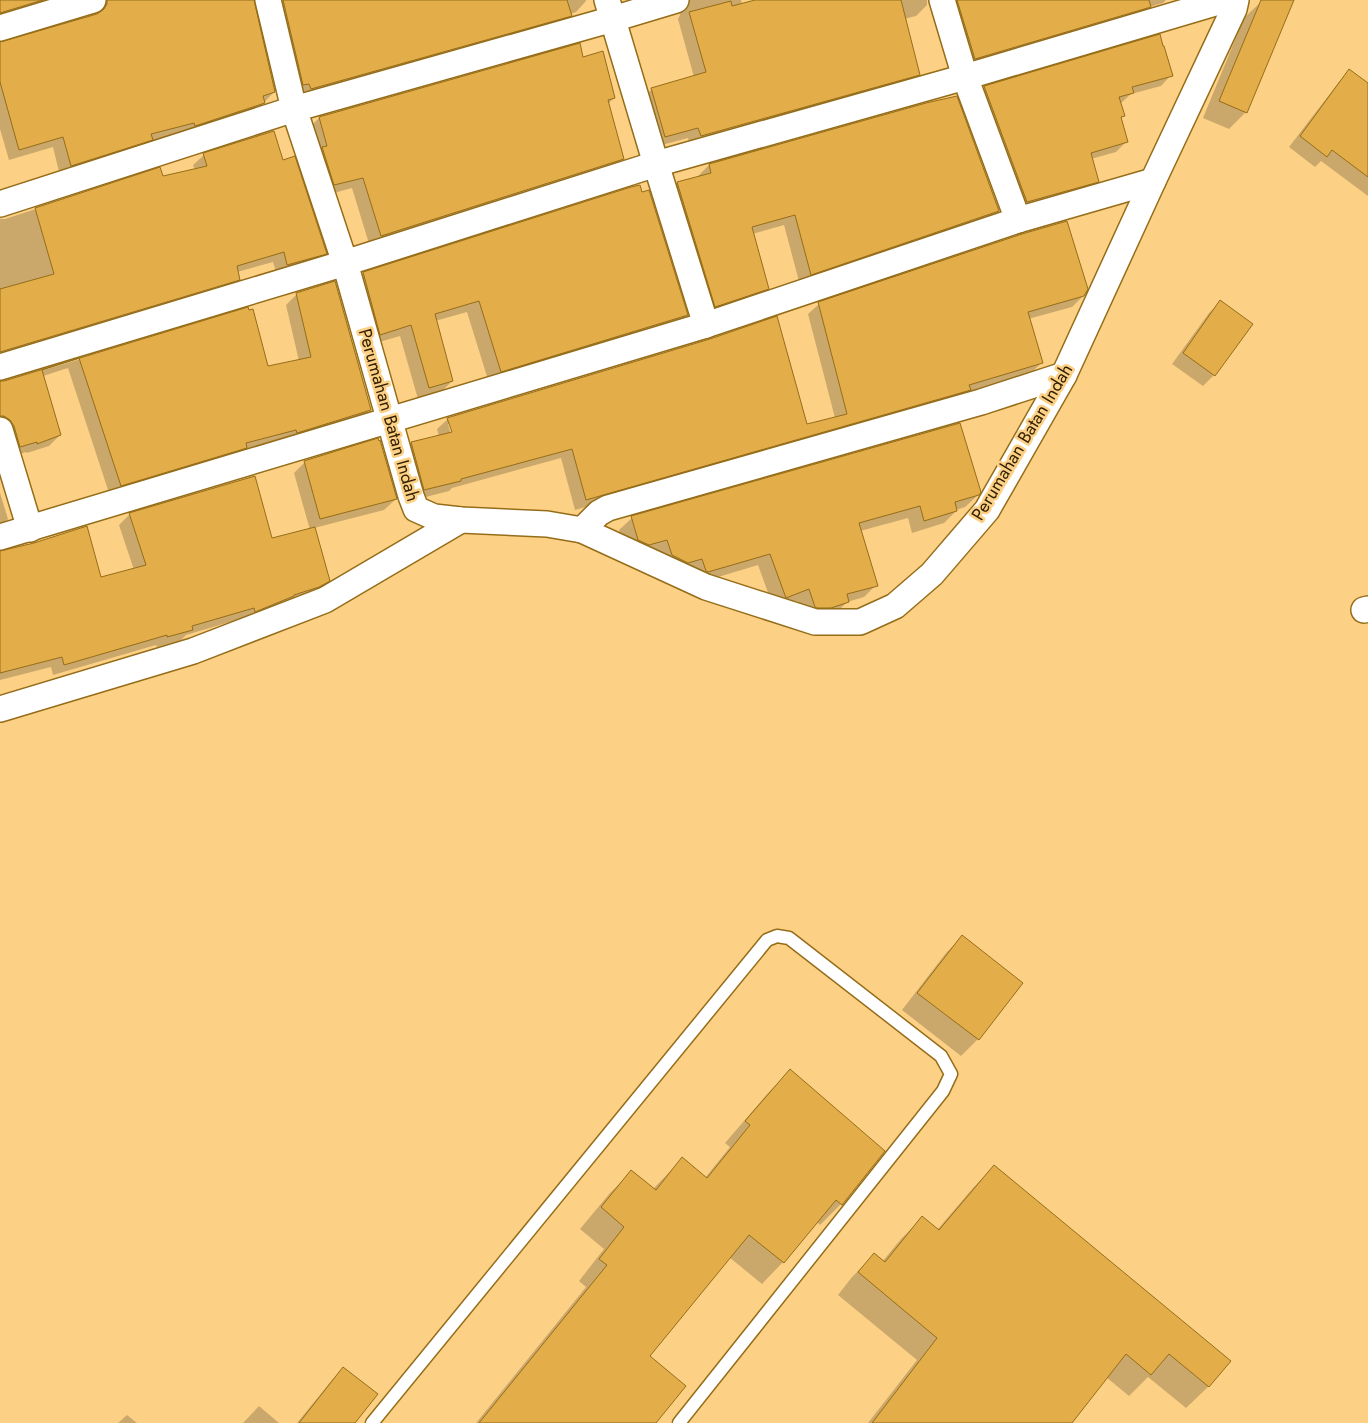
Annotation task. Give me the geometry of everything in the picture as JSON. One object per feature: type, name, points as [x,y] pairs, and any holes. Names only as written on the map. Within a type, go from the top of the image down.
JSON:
[{"type":"street","points":[[0,28],[93,0]]},
{"type":"street","name":"Perumahan Batan Indah","points":[[268,0],[294,109],[345,264],[416,509],[434,516],[461,520],[547,524],[582,530],[706,587],[815,622],[860,622],[895,606],[932,574],[987,510],[1064,376],[1234,9],[1236,0]]},
{"type":"street","points":[[0,204],[610,10],[676,0]]},
{"type":"street","points":[[942,0],[965,77],[1018,220]]},
{"type":"street","points":[[0,367],[345,264],[656,164],[965,77],[1225,0]]},
{"type":"street","points":[[610,10],[706,325]]},
{"type":"street","points":[[0,537],[706,325],[1018,220],[1153,181]]},
{"type":"street","points":[[582,530],[599,513],[608,508],[981,402],[1064,376]]},
{"type":"street","points":[[0,430],[30,529]]},
{"type":"street","points":[[0,709],[193,651],[325,600],[461,520]]},
{"type":"lane","points":[[372,1423],[767,940],[777,936],[789,938],[941,1056],[951,1074],[942,1091],[679,1423]]},
{"type":"building","points":[[0,0],[43,0],[0,13]]},
{"type":"building","points":[[107,0],[254,0],[275,92],[263,96],[265,103],[195,126],[194,123],[151,134],[153,140],[71,166],[63,137],[19,150],[0,82],[0,42],[97,14],[104,9]]},
{"type":"building","points":[[283,0],[567,0],[572,16],[311,89],[309,84],[303,85]]},
{"type":"building","points":[[755,0],[901,0],[920,75],[701,136],[698,128],[665,137],[651,88],[706,72],[689,12],[731,1],[732,6]]},
{"type":"building","points":[[957,0],[1149,0],[1151,7],[975,59]]},
{"type":"building","points":[[1261,0],[1294,0],[1247,113],[1219,101]]},
{"type":"building","points":[[1160,34],[1173,76],[1132,87],[1134,93],[1119,97],[1125,116],[1121,117],[1128,142],[1091,153],[1099,182],[1027,202],[984,86]]},
{"type":"building","points":[[580,43],[583,57],[603,51],[615,98],[608,100],[624,159],[381,236],[363,178],[334,185],[322,147],[327,146],[319,117]]},
{"type":"building","points":[[1349,69],[1368,83],[1368,177],[1332,150],[1327,157],[1300,136]]},
{"type":"building","points":[[957,96],[999,211],[811,275],[795,215],[752,227],[769,289],[715,307],[677,182],[711,173],[709,164]]},
{"type":"building","points":[[274,131],[283,160],[295,156],[327,254],[287,265],[284,252],[237,266],[240,280],[0,352],[0,289],[54,274],[35,208],[160,167],[163,176],[207,166],[203,153]]},
{"type":"building","points":[[640,185],[642,192],[649,190],[688,315],[501,372],[479,301],[435,314],[453,381],[429,388],[411,325],[380,335],[363,272]]},
{"type":"building","points":[[1067,221],[1088,289],[1084,296],[1028,312],[1043,363],[969,385],[971,390],[586,500],[572,449],[424,490],[411,442],[452,432],[447,418],[710,339],[777,316],[807,424],[847,414],[818,302],[1022,234]]},
{"type":"building","points":[[335,281],[371,410],[297,433],[296,430],[246,443],[247,448],[121,486],[79,358],[248,307],[249,310],[253,309],[268,366],[311,357],[296,293]]},
{"type":"building","points":[[1220,300],[1253,324],[1215,376],[1183,353]]},
{"type":"building","points":[[67,362],[42,370],[61,435],[37,444],[37,442],[20,447],[14,426],[10,420],[0,416],[0,381]]},
{"type":"building","points":[[960,423],[981,492],[979,495],[955,502],[957,511],[924,521],[920,506],[859,523],[878,586],[847,594],[849,602],[831,608],[817,608],[809,589],[786,598],[770,554],[708,572],[702,559],[688,563],[672,555],[667,540],[649,545],[638,540],[631,516]]},
{"type":"building","points":[[378,438],[397,499],[320,519],[304,461]]},
{"type":"building","points":[[255,476],[272,538],[315,527],[330,581],[255,612],[254,608],[192,626],[193,630],[167,637],[167,635],[64,665],[62,657],[0,673],[0,551],[34,543],[87,526],[101,577],[146,565],[129,513]]},
{"type":"building","points":[[962,935],[1023,983],[979,1040],[917,993]]},
{"type":"building","points":[[790,1069],[885,1151],[842,1205],[836,1200],[784,1263],[749,1235],[650,1356],[686,1386],[656,1423],[479,1423],[607,1265],[599,1259],[624,1227],[601,1207],[631,1170],[656,1190],[682,1157],[707,1178],[750,1125],[745,1121]]},
{"type":"building","points":[[994,1165],[1231,1361],[1209,1387],[1169,1354],[1151,1375],[1126,1354],[1072,1423],[872,1423],[937,1338],[858,1272],[874,1253],[885,1262],[922,1216],[939,1230]]},
{"type":"building","points":[[343,1367],[378,1394],[355,1423],[299,1423]]}]
